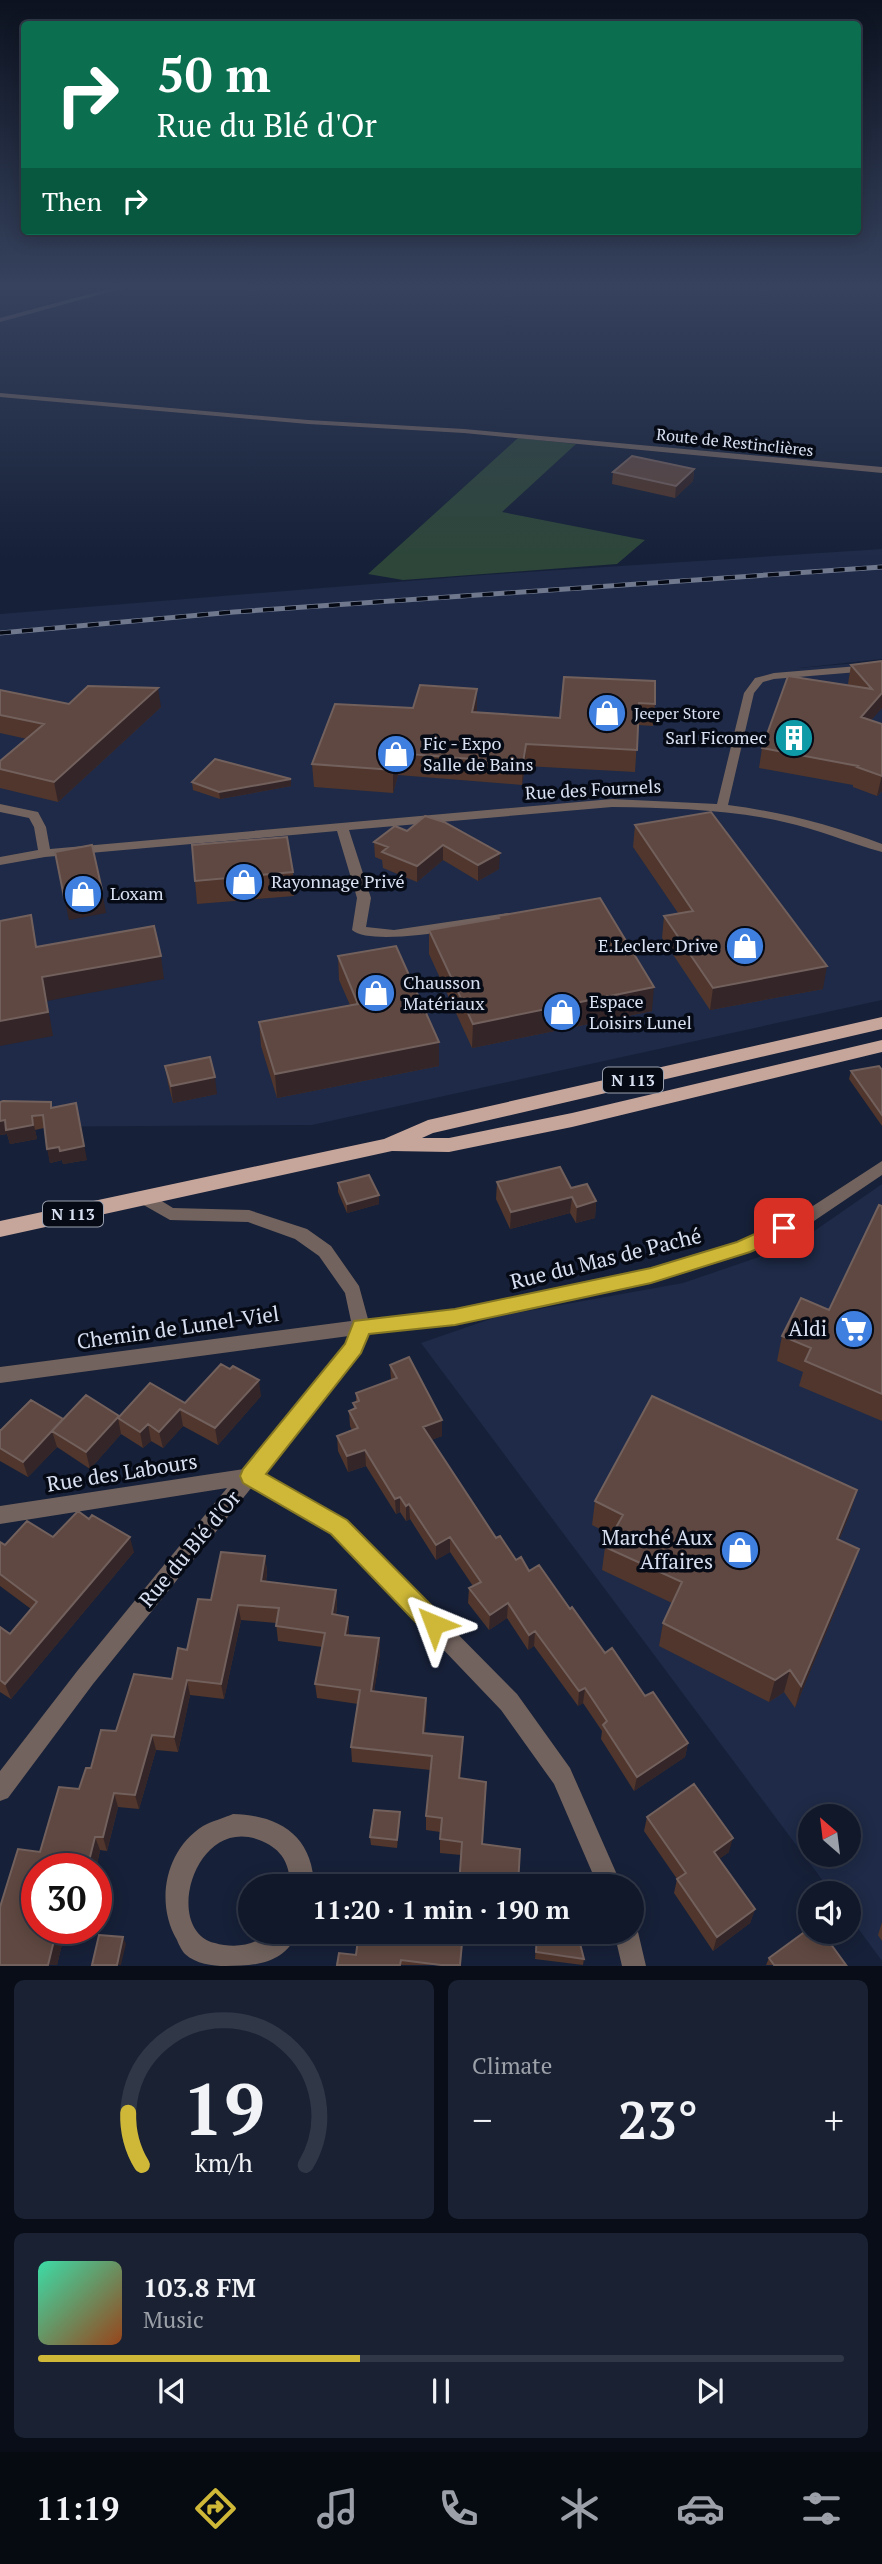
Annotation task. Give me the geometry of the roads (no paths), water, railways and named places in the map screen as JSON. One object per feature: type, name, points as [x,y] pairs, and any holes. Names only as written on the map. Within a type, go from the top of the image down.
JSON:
[{"type":"main road","name":"N 113","points":[[0,1229],[388,1145],[428,1127],[882,1023]]},
{"type":"main road","name":"N 113","points":[[388,1145],[449,1145],[597,1114],[882,1046]]},
{"type":"street","name":"Route de Restinclières","points":[[0,394],[308,422],[464,431],[882,470]]},
{"type":"street","points":[[722,807],[749,693],[759,680],[775,676],[882,667]]},
{"type":"street","name":"Rue des Fournels","points":[[0,861],[45,853],[612,803],[722,807],[770,813],[848,835],[882,848]]},
{"type":"street","points":[[0,808],[34,815],[40,827],[45,853]]},
{"type":"street","points":[[342,827],[364,898],[359,930],[394,934],[524,914]]},
{"type":"street","name":"Rue du Mas de Paché","points":[[361,1327],[455,1317],[664,1272],[743,1247],[805,1219],[882,1167]]},
{"type":"street","points":[[146,1199],[170,1214],[249,1216],[302,1234],[325,1251],[353,1291],[361,1327]]},
{"type":"street","name":"Chemin de Lunel-Viel","points":[[0,1375],[361,1327]]},
{"type":"street","name":"Rue du Blé d'Or","points":[[0,1790],[64,1701],[354,1348],[361,1327]]},
{"type":"street","points":[[251,1476],[339,1527],[509,1702],[562,1776],[605,1874]]},
{"type":"street","name":"Rue des Labours","points":[[0,1515],[251,1476]]},
{"type":"street","points":[[276,1944],[242,1963],[219,1961],[199,1952],[184,1935],[176,1913],[175,1889],[182,1866],[196,1846],[215,1832],[236,1824],[255,1825],[273,1831],[288,1843],[298,1860],[300,1874]]},
{"type":"street","points":[[629,1944],[634,1965]]},
{"type":"railway","points":[[0,633],[234,612],[882,567]]},
{"type":"place","name":"Jeeper Store","points":[[607,713]]},
{"type":"place","name":"Sarl Ficomec","points":[[794,738]]},
{"type":"place","name":"Fic - Expo Salle de Bains","points":[[396,754]]},
{"type":"place","name":"Rayonnage Privé","points":[[244,882]]},
{"type":"place","name":"Loxam","points":[[83,894]]},
{"type":"place","name":"E.Leclerc Drive","points":[[745,946]]},
{"type":"place","name":"Chausson Matériaux","points":[[376,993]]},
{"type":"place","name":"Espace Loisirs Lunel","points":[[562,1012]]},
{"type":"place","name":"Aldi","points":[[854,1329]]},
{"type":"place","name":"Marché Aux Affaires","points":[[740,1550]]}]
